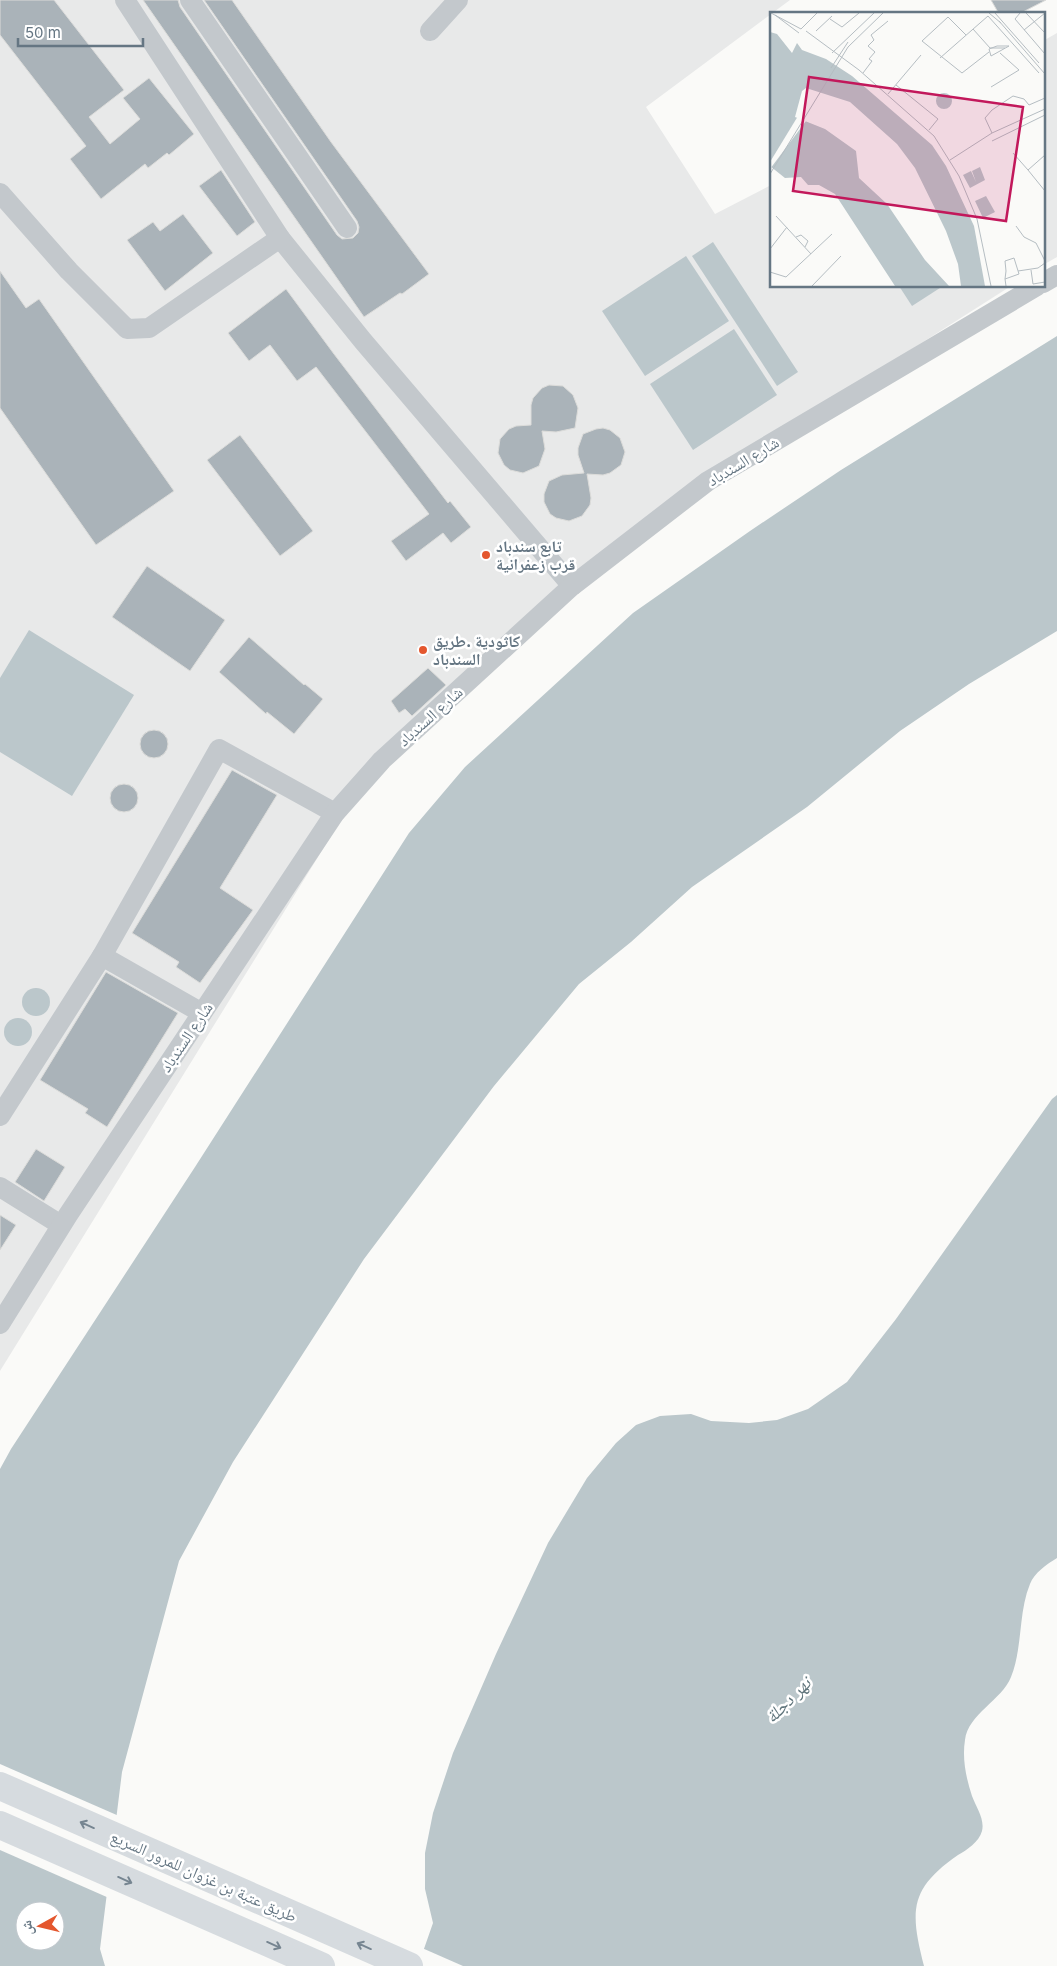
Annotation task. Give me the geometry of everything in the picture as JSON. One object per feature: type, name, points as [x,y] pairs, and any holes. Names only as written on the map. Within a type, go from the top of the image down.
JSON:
[{"type":"highway","name":"طريق عتبة بن غزوان للمرور السريع","points":[[0,1786],[408,1966]]},
{"type":"highway","points":[[0,1825],[321,1966]]},
{"type":"street","points":[[125,0],[280,238],[363,341],[572,586]]},
{"type":"street","points":[[190,0],[347,228]]},
{"type":"street","points":[[430,31],[458,0]]},
{"type":"street","points":[[0,193],[69,271],[127,329],[148,328],[280,238]]},
{"type":"street","points":[[1044,282],[1057,274]]},
{"type":"street","name":"شارع السندباد","points":[[0,1324],[61,1225],[334,813],[382,760],[572,586],[708,481],[1034,288]]},
{"type":"street","points":[[0,1116],[102,956],[219,749],[334,813]]},
{"type":"street","points":[[102,956],[202,1013]]},
{"type":"street","points":[[0,1187],[61,1225]]},
{"type":"shaded area","points":[[0,0],[790,0],[774,12],[770,12],[770,15],[646,107],[715,214],[770,186],[770,288],[1008,288],[835,398],[586,576],[370,773],[0,1371]]},
{"type":"shaded area","points":[[1057,33],[1057,257],[1044,264],[1044,40]]},
{"type":"water","points":[[713,242],[798,372],[777,386],[692,256]]},
{"type":"water","points":[[686,256],[729,321],[645,376],[602,311]]},
{"type":"water","points":[[900,288],[940,288],[912,306]]},
{"type":"water","points":[[734,329],[777,395],[693,450],[650,384]]},
{"type":"water","points":[[1057,336],[1057,631],[969,684],[900,731],[807,807],[692,887],[631,942],[579,984],[494,1086],[364,1259],[233,1462],[179,1561],[122,1772],[100,1949],[105,1966],[0,1966],[0,1469],[11,1449],[195,1167],[409,833],[465,767],[633,613],[841,470]]},
{"type":"water","points":[[29,630],[134,695],[72,796],[0,752],[0,678]]},
{"type":"water","points":[[36,988],[46,992],[50,1002],[46,1012],[36,1016],[26,1012],[22,1002],[26,992]]},
{"type":"water","points":[[18,1018],[28,1022],[32,1032],[28,1042],[18,1046],[8,1042],[4,1032],[8,1022]]},
{"type":"water","name":"نهر دجلة","points":[[1057,1095],[1057,1558],[1045,1566],[1030,1584],[1026,1595],[1015,1666],[1007,1685],[978,1715],[967,1731],[964,1747],[965,1768],[983,1827],[975,1842],[942,1867],[930,1879],[922,1891],[917,1903],[916,1916],[919,1947],[924,1966],[418,1966],[433,1923],[425,1889],[425,1853],[433,1813],[453,1753],[496,1654],[548,1543],[587,1478],[616,1443],[636,1425],[660,1416],[691,1414],[711,1421],[749,1423],[777,1420],[808,1409],[847,1382],[896,1319],[1052,1099]]},
{"type":"pier","points":[[0,1764],[119,1816],[109,1898],[0,1850]]},
{"type":"pier","points":[[422,1948],[463,1966],[415,1966]]},
{"type":"building","points":[[0,0],[54,0],[124,90],[89,117],[110,144],[140,119],[123,98],[149,78],[194,134],[169,155],[167,153],[148,168],[145,164],[101,199],[70,159],[86,146],[0,35]]},
{"type":"building","points":[[143,0],[178,0],[180,7],[337,235],[342,239],[353,238],[358,233],[357,221],[204,0],[232,0],[331,142],[429,274],[402,294],[400,293],[364,317]]},
{"type":"building","points":[[991,0],[1046,0],[1023,12],[998,12]]},
{"type":"building","points":[[221,170],[255,222],[237,236],[199,186]]},
{"type":"building","points":[[183,214],[213,253],[165,291],[127,240],[153,222],[160,231]]},
{"type":"building","points":[[0,271],[26,308],[39,299],[174,491],[96,545],[0,408]]},
{"type":"building","points":[[286,289],[448,503],[450,501],[471,527],[451,543],[443,533],[406,561],[391,541],[429,514],[316,367],[297,381],[270,345],[249,361],[228,333]]},
{"type":"building","points":[[549,385],[563,386],[573,395],[578,408],[575,428],[556,432],[542,431],[545,449],[539,466],[523,473],[510,470],[504,465],[498,453],[500,439],[509,429],[516,426],[531,425],[533,398],[542,388]]},
{"type":"building","points":[[603,428],[610,430],[620,438],[625,452],[621,465],[610,473],[603,475],[587,474],[591,498],[590,505],[582,516],[569,521],[556,518],[550,514],[544,502],[544,494],[549,481],[562,475],[584,473],[578,455],[578,448],[583,434]]},
{"type":"building","points":[[240,435],[313,531],[280,556],[207,460]]},
{"type":"building","points":[[147,566],[225,620],[190,671],[112,617]]},
{"type":"building","points":[[249,637],[323,699],[294,734],[267,712],[266,714],[219,672]]},
{"type":"building","points":[[428,668],[446,685],[412,716],[405,709],[399,713],[391,701]]},
{"type":"building","points":[[154,730],[164,734],[168,744],[164,754],[154,758],[144,754],[140,744],[144,734]]},
{"type":"building","points":[[232,770],[277,795],[220,888],[253,910],[200,983],[176,967],[179,962],[132,933]]},
{"type":"building","points":[[124,784],[134,788],[138,798],[134,808],[124,812],[114,808],[110,798],[114,788]]},
{"type":"building","points":[[106,972],[178,1013],[107,1127],[85,1113],[88,1109],[40,1080]]},
{"type":"building","points":[[36,1149],[65,1167],[44,1201],[15,1182]]},
{"type":"building","points":[[0,1215],[16,1225],[0,1250]]},
{"type":"place","name":"تابع سندباد قرب زعفرانية","points":[[486,555]]},
{"type":"place","name":"كاثودية .طريق السندباد","points":[[423,650]]}]
